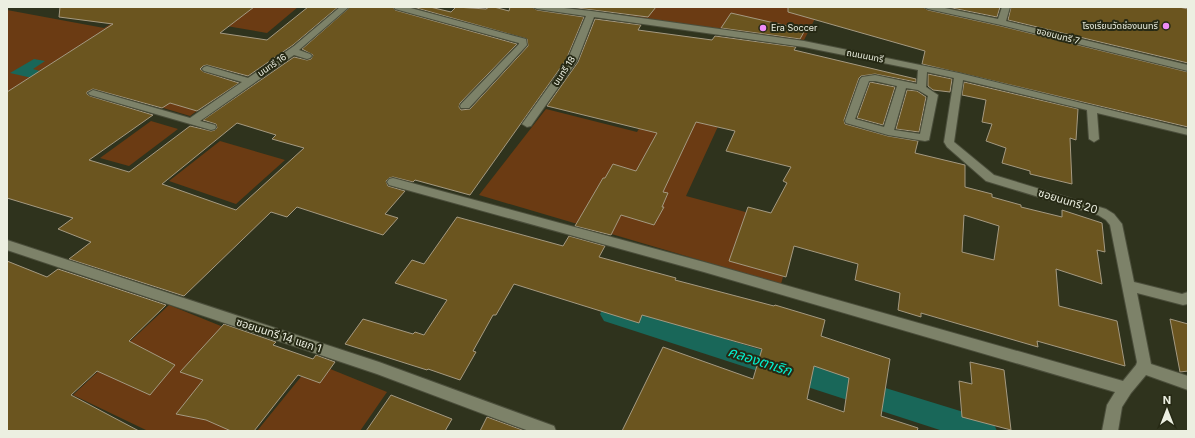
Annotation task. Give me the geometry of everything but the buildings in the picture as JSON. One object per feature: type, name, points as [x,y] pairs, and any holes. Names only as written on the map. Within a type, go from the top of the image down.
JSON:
[{"type":"street","name":"นนทรี 16","points":[[194,121],[292,51],[345,7]]},
{"type":"street","points":[[398,7],[523,40],[523,45],[465,106]]},
{"type":"street","name":"ถนนนนทรี","points":[[537,7],[804,44],[959,76],[1092,110],[1188,132]]},
{"type":"street","name":"ซอยนนทรี 7","points":[[928,7],[1001,22],[1188,68]]},
{"type":"street","points":[[1001,22],[1006,7]]},
{"type":"street","name":"นนทรี 18","points":[[527,124],[572,61],[591,14]]},
{"type":"street","points":[[292,51],[307,56]]},
{"type":"street","points":[[920,88],[923,68]]},
{"type":"street","points":[[206,69],[248,81]]},
{"type":"street","name":"ซอยนนทรี 20","points":[[959,76],[950,144],[985,176],[1102,212],[1110,217],[1116,224],[1144,362],[1143,368]]},
{"type":"street","points":[[875,78],[920,88],[933,95],[926,137],[924,139],[888,132],[852,122],[850,119],[865,79],[875,78]]},
{"type":"street","points":[[888,132],[902,84]]},
{"type":"street","points":[[92,93],[211,127]]},
{"type":"street","points":[[1092,110],[1094,139]]},
{"type":"street","points":[[393,182],[704,267],[1126,388]]},
{"type":"street","name":"ซอยนนทรี 14 แยก 1","points":[[7,246],[379,368],[548,431]]},
{"type":"street","points":[[1129,286],[1183,300],[1188,297]]},
{"type":"street","points":[[1110,431],[1115,405],[1126,388],[1143,368],[1188,383]]},
{"type":"shaded area","points":[[138,7],[7,126],[7,10],[104,28]]},
{"type":"shaded area","points":[[209,7],[298,7],[267,33],[191,20]]},
{"type":"shaded area","name":"Era Soccer","points":[[637,7],[821,7],[804,40],[629,17]]},
{"type":"shaded area","points":[[199,80],[228,88],[190,116],[160,107]]},
{"type":"shaded area","points":[[667,81],[732,96],[686,196],[797,226],[781,284],[479,195],[546,109],[637,132]]},
{"type":"shaded area","points":[[151,121],[178,129],[129,166],[100,158]]},
{"type":"shaded area","points":[[220,141],[285,160],[236,204],[169,181]]},
{"type":"shaded area","points":[[169,305],[307,361],[249,431],[148,431],[73,395]]},
{"type":"shaded area","points":[[313,362],[387,392],[360,431],[257,431]]},
{"type":"water","points":[[34,59],[45,61],[33,69],[43,72],[32,78],[10,73]]},
{"type":"waterway","name":"คลองตาเริก","points":[[612,314],[983,431]]},
{"type":"place","name":"โรงเรียนวัดช่องนนทรี","points":[[1166,26]]},
{"type":"place","name":"Era Soccer","points":[[763,28]]}]
